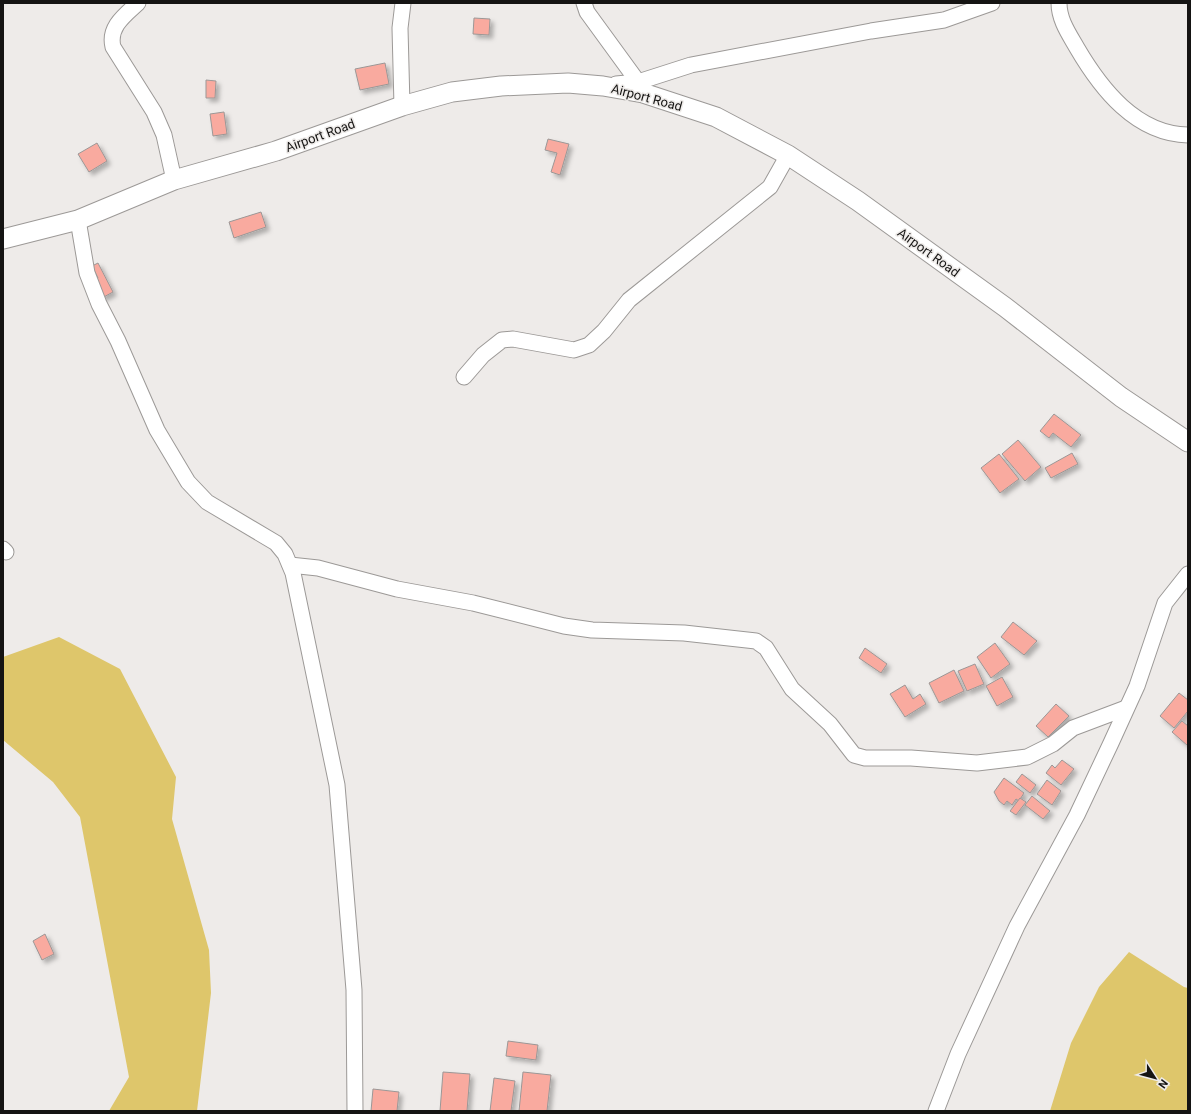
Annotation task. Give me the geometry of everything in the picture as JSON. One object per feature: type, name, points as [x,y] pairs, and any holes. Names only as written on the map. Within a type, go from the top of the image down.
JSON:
[{"type":"main road","name":"Airport Road","points":[[3,239],[78,220],[174,180],[276,151],[402,106],[452,92],[501,86],[568,83],[603,86],[642,94],[716,117],[788,155],[858,201],[992,297],[1121,398],[1188,442]]},
{"type":"street","points":[[138,3],[120,20],[113,31],[111,40],[113,47],[154,112],[164,135],[174,180]]},
{"type":"street","points":[[402,106],[400,28],[403,3]]},
{"type":"street","points":[[584,3],[587,12],[638,82]]},
{"type":"street","points":[[1059,3],[1062,22],[1092,74],[1115,101],[1152,127],[1172,134],[1188,135]]},
{"type":"street","points":[[603,86],[638,82],[691,65],[871,31],[944,20],[985,4]]},
{"type":"street","points":[[464,377],[483,355],[502,340],[513,339],[574,350],[589,345],[604,331],[630,300],[770,187],[788,155]]},
{"type":"street","points":[[78,220],[87,273],[99,304],[118,341],[157,430],[188,482],[207,502],[276,543],[285,554],[293,573],[326,726],[337,785],[354,990],[355,1111]]},
{"type":"street","points":[[290,565],[318,568],[397,589],[473,603],[564,626],[592,630],[699,634],[756,641],[766,648],[792,689],[830,724],[854,755],[865,758],[911,758],[977,763],[1027,757],[1053,744],[1073,728],[1126,708]]},
{"type":"street","points":[[936,1111],[958,1054],[1017,926],[1077,815],[1126,708],[1146,662],[1165,603],[1188,574]]},
{"type":"shaded area","points":[[59,637],[120,669],[176,777],[172,819],[209,950],[211,993],[197,1111],[109,1111],[129,1077],[80,817],[53,782],[3,740],[3,657]]},
{"type":"shaded area","points":[[1129,952],[1184,987],[1188,988],[1188,1111],[1050,1111],[1071,1043],[1099,987]]},
{"type":"building","points":[[474,18],[490,19],[489,35],[473,34]]},
{"type":"building","points":[[385,63],[389,84],[360,90],[355,69]]},
{"type":"building","points":[[206,80],[216,81],[215,98],[206,98]]},
{"type":"building","points":[[224,112],[227,134],[213,136],[210,114]]},
{"type":"building","points":[[548,139],[569,144],[560,175],[551,172],[557,153],[545,150]]},
{"type":"building","points":[[97,143],[107,161],[89,172],[78,154]]},
{"type":"building","points":[[261,212],[266,227],[234,238],[229,222]]},
{"type":"building","points":[[98,263],[113,292],[102,298],[94,282],[98,278],[92,266]]},
{"type":"building","points":[[1054,414],[1081,435],[1071,447],[1053,433],[1049,438],[1040,431]]},
{"type":"building","points":[[1018,440],[1041,467],[1025,481],[1002,454]]},
{"type":"building","points":[[1072,453],[1078,464],[1051,478],[1045,468]]},
{"type":"building","points":[[999,454],[1019,479],[1000,493],[981,468]]},
{"type":"building","points":[[1013,622],[1037,641],[1024,655],[1001,637]]},
{"type":"building","points":[[995,643],[1010,664],[991,678],[977,657]]},
{"type":"building","points":[[865,648],[887,664],[881,673],[859,658]]},
{"type":"building","points":[[975,664],[984,684],[967,691],[958,671]]},
{"type":"building","points":[[954,670],[964,691],[939,703],[929,683]]},
{"type":"building","points":[[1002,677],[1013,697],[997,706],[986,686]]},
{"type":"building","points":[[905,685],[913,699],[920,694],[926,704],[905,717],[890,694]]},
{"type":"building","points":[[1179,693],[1188,700],[1188,711],[1174,728],[1160,716]]},
{"type":"building","points":[[1056,704],[1069,716],[1048,737],[1036,726]]},
{"type":"building","points":[[1182,721],[1188,726],[1188,746],[1172,732]]},
{"type":"building","points":[[1062,760],[1074,769],[1061,785],[1046,773],[1052,765],[1055,768]]},
{"type":"building","points":[[1022,774],[1036,785],[1030,793],[1016,782]]},
{"type":"building","points":[[1004,778],[1024,793],[1019,801],[1016,799],[1012,805],[1007,801],[1004,805],[999,801],[994,792]]},
{"type":"building","points":[[1047,780],[1061,791],[1052,805],[1037,794]]},
{"type":"building","points":[[1032,796],[1050,811],[1043,819],[1025,805]]},
{"type":"building","points":[[1020,798],[1026,802],[1016,815],[1010,811]]},
{"type":"building","points":[[45,934],[54,954],[42,960],[33,941]]},
{"type":"building","points":[[508,1041],[538,1045],[536,1060],[506,1056]]},
{"type":"building","points":[[443,1072],[470,1074],[467,1111],[440,1111]]},
{"type":"building","points":[[523,1072],[551,1075],[547,1111],[519,1111]]},
{"type":"building","points":[[494,1078],[515,1081],[511,1111],[490,1111]]},
{"type":"building","points":[[373,1089],[399,1092],[397,1111],[371,1111]]}]
